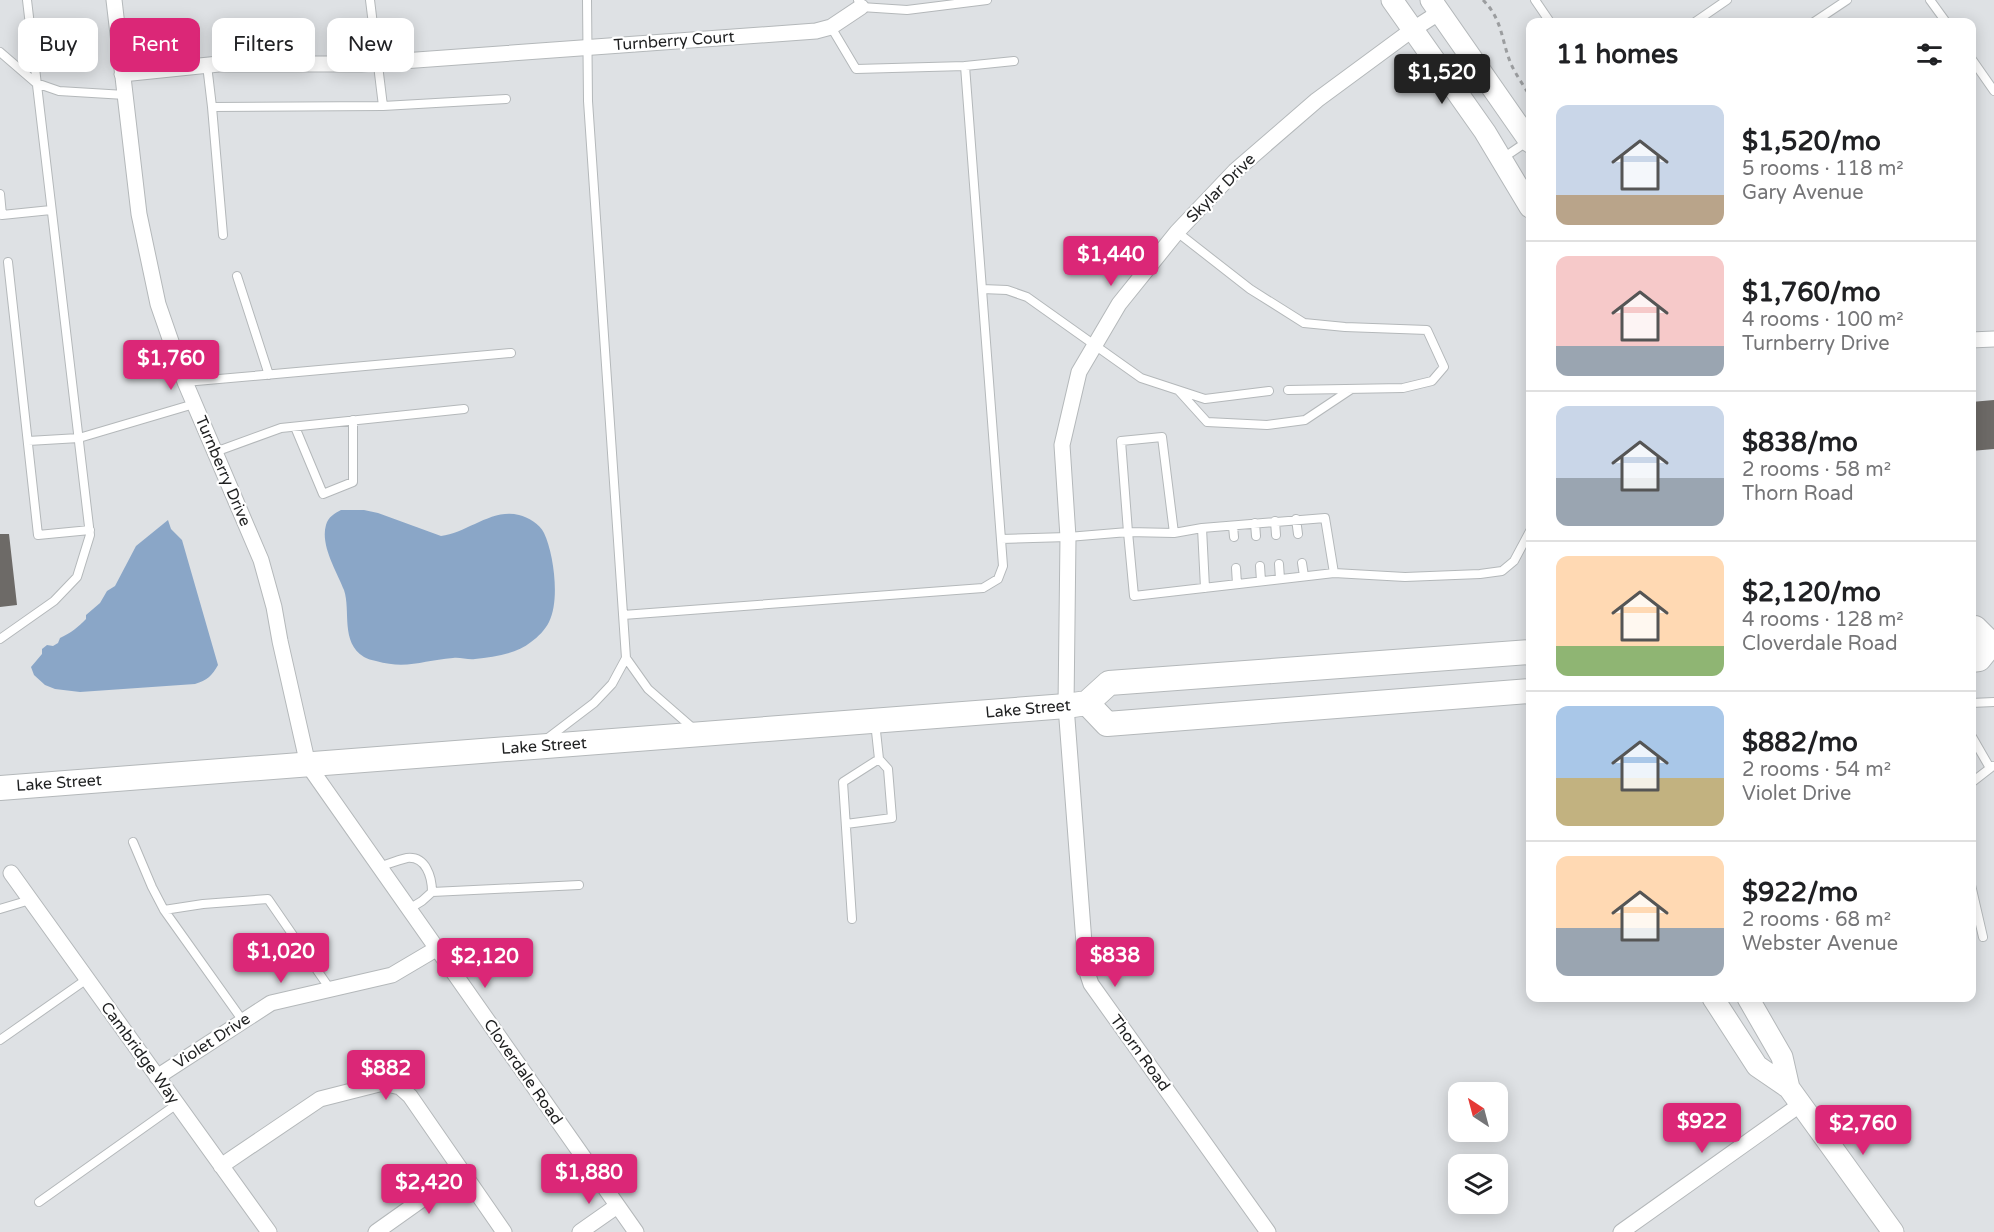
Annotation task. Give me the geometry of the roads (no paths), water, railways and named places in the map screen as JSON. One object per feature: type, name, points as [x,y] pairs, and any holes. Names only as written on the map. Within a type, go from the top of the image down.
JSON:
[{"type":"main road","points":[[1392,0],[1485,132],[1526,200]]},
{"type":"main road","points":[[1436,6],[1526,134]]},
{"type":"main road","points":[[1976,629],[1992,644],[1979,659],[1976,659]]},
{"type":"main road","name":"Lake Street","points":[[0,788],[1076,705],[1109,683],[1526,652]]},
{"type":"main road","name":"Lake Street","points":[[1076,705],[1107,724],[1525,692]]},
{"type":"main road","points":[[1716,1002],[1757,1066],[1795,1096],[1893,1232]]},
{"type":"main road","points":[[1750,1002],[1782,1057],[1795,1096]]},
{"type":"street","name":"Turnberry Drive","points":[[114,0],[144,243],[158,304],[185,382],[261,560],[274,608],[308,765]]},
{"type":"street","name":"Turnberry Court","points":[[414,60],[816,31],[831,27],[859,4]]},
{"type":"street","name":"Skylar Drive","points":[[1076,705],[1062,445],[1079,372],[1119,304],[1178,232],[1235,171],[1308,107],[1412,30],[1436,6]]},
{"type":"street","name":"Turnberry Court","points":[[123,74],[259,62],[327,63]]},
{"type":"street","points":[[1976,340],[1994,339]]},
{"type":"street","name":"Thorn Road","points":[[1076,705],[1086,969],[1091,984],[1268,1232]]},
{"type":"street","name":"Cloverdale Road","points":[[308,765],[636,1232]]},
{"type":"street","name":"Cambridge Way","points":[[11,873],[267,1231]]},
{"type":"street","name":"Violet Drive","points":[[158,1077],[272,1003],[392,975],[436,949]]},
{"type":"street","points":[[221,1166],[320,1099],[383,1083],[400,1087],[410,1096],[504,1232]]},
{"type":"street","points":[[1621,1232],[1795,1096]]},
{"type":"street","points":[[376,1232],[462,1172]]},
{"type":"street","points":[[580,1232],[617,1206]]},
{"type":"lane","points":[[0,639],[54,601],[77,578],[90,535],[27,0]]},
{"type":"lane","points":[[370,0],[372,18]]},
{"type":"lane","points":[[587,0],[588,101],[626,658],[648,689],[701,734]]},
{"type":"lane","points":[[859,4],[907,10],[948,2],[987,0]]},
{"type":"lane","points":[[1535,0],[1547,18]]},
{"type":"lane","points":[[1701,18],[1727,0]]},
{"type":"lane","points":[[1820,18],[1847,0]]},
{"type":"lane","points":[[1930,0],[1943,18]]},
{"type":"lane","points":[[831,27],[856,69],[965,66],[1014,61]]},
{"type":"lane","points":[[0,52],[36,83],[59,91],[125,95]]},
{"type":"lane","points":[[207,65],[223,236]]},
{"type":"lane","points":[[1976,65],[1994,91]]},
{"type":"lane","points":[[623,615],[984,588],[998,579],[1003,566],[965,66]]},
{"type":"lane","points":[[378,72],[383,106]]},
{"type":"lane","points":[[212,107],[383,106],[506,99]]},
{"type":"lane","points":[[1502,159],[1526,143]]},
{"type":"lane","points":[[0,194],[2,214],[51,210]]},
{"type":"lane","points":[[1178,232],[1250,289],[1304,323],[1427,330],[1444,367],[1432,381],[1410,386],[1288,390]]},
{"type":"lane","points":[[8,261],[38,535],[90,530]]},
{"type":"lane","points":[[237,276],[268,375]]},
{"type":"lane","points":[[982,289],[1008,290],[1027,297],[1141,378],[1204,399],[1269,392]]},
{"type":"lane","points":[[185,382],[511,353]]},
{"type":"lane","points":[[1178,390],[1207,422],[1267,425],[1305,420],[1352,389]]},
{"type":"lane","points":[[28,441],[79,438],[195,404]]},
{"type":"lane","points":[[215,452],[281,428],[464,409]]},
{"type":"lane","points":[[296,427],[322,494],[353,482],[353,420]]},
{"type":"lane","points":[[1174,533],[1162,436],[1121,441],[1134,596],[1334,573],[1405,577],[1502,571],[1514,561],[1526,538]]},
{"type":"lane","points":[[1001,539],[1128,532],[1174,533],[1202,528],[1325,518],[1334,573]]},
{"type":"lane","points":[[1296,519],[1298,534]]},
{"type":"lane","points":[[1275,521],[1276,536]]},
{"type":"lane","points":[[1255,523],[1256,536]]},
{"type":"lane","points":[[1233,526],[1234,537]]},
{"type":"lane","points":[[1202,528],[1205,588]]},
{"type":"lane","points":[[1302,563],[1304,576]]},
{"type":"lane","points":[[1279,564],[1280,579]]},
{"type":"lane","points":[[1260,566],[1261,581]]},
{"type":"lane","points":[[1236,568],[1237,584]]},
{"type":"lane","points":[[537,747],[594,703],[612,684],[626,658]]},
{"type":"lane","points":[[1976,703],[1994,702]]},
{"type":"lane","points":[[846,824],[892,818],[888,769],[879,759],[875,721]]},
{"type":"lane","points":[[1976,743],[1992,767],[1976,779]]},
{"type":"lane","points":[[852,919],[843,782],[879,759]]},
{"type":"lane","points":[[133,842],[164,910],[243,1021]]},
{"type":"lane","points":[[379,867],[408,858],[419,860],[427,868],[432,880],[432,892]]},
{"type":"lane","points":[[409,909],[432,892],[579,885]]},
{"type":"lane","points":[[164,910],[203,904],[268,899],[330,989]]},
{"type":"lane","points":[[0,909],[30,900]]},
{"type":"lane","points":[[1976,907],[1983,937]]},
{"type":"lane","points":[[0,1040],[87,979]]},
{"type":"lane","points":[[39,1202],[177,1104]]},
{"type":"water","points":[[341,510],[364,510],[378,513],[441,536],[499,515],[519,515],[530,519],[544,533],[551,553],[555,590],[549,622],[539,636],[525,646],[497,656],[472,659],[453,658],[406,665],[387,664],[365,658],[357,651],[349,635],[344,590],[325,541],[327,522]]},
{"type":"water","points":[[168,520],[171,529],[182,540],[218,665],[214,672],[195,684],[80,692],[55,689],[45,685],[34,675],[31,667],[42,654],[42,649],[47,645],[53,646],[58,643],[60,638],[74,630],[86,619],[86,615],[100,603],[107,591],[115,586],[136,546]]}]
